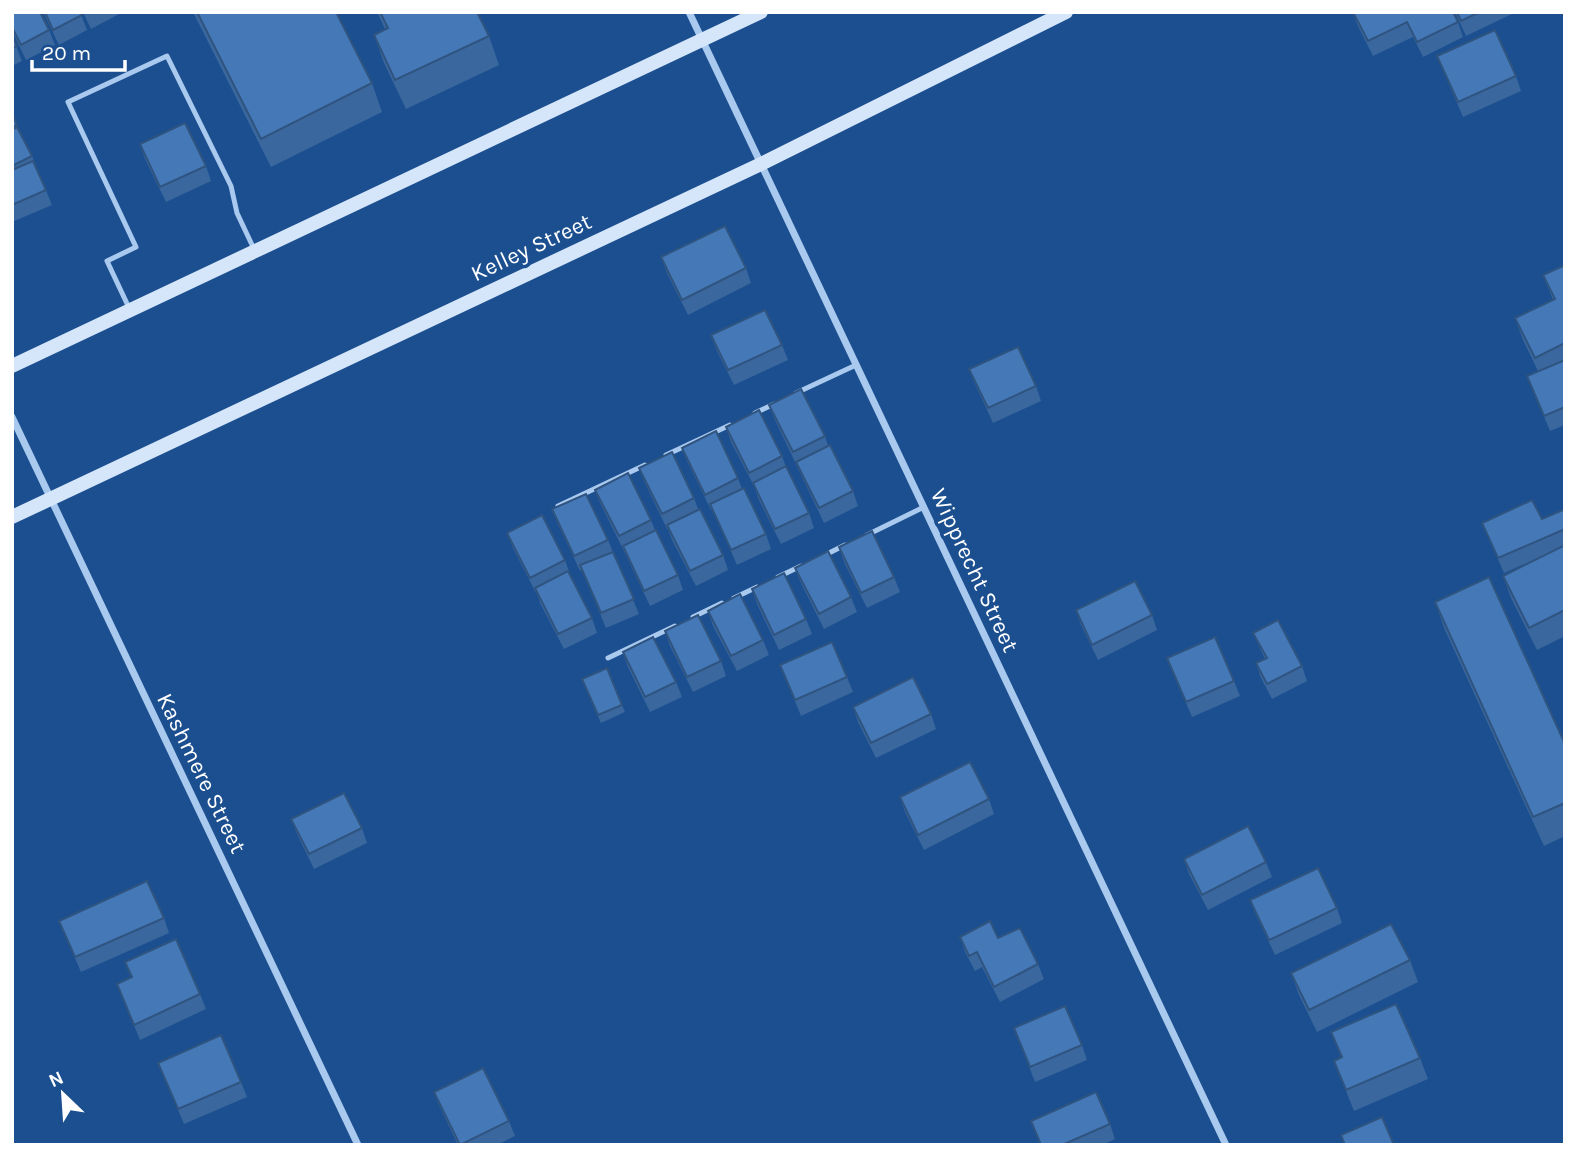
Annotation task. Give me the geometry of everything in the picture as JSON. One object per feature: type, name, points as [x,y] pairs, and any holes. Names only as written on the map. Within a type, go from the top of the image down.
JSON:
[{"type":"main road","points":[[12,366],[761,12]]},
{"type":"main road","name":"Kelley Street","points":[[12,517],[761,164],[1066,12]]},
{"type":"street","name":"Wipprecht Street","points":[[689,12],[1226,1145]]},
{"type":"street","name":"Kashmere Street","points":[[12,417],[358,1145]]},
{"type":"lane","points":[[130,310],[107,261],[136,247],[68,102],[80,96],[167,56],[230,186],[237,213],[255,251]]},
{"type":"lane","points":[[794,394],[856,365]]},
{"type":"lane","points":[[744,418],[782,400]]},
{"type":"lane","points":[[558,506],[732,424]]},
{"type":"lane","points":[[863,536],[924,508]]},
{"type":"lane","points":[[815,559],[851,542]]},
{"type":"lane","points":[[608,658],[802,565]]},
{"type":"building","points":[[12,12],[40,12],[49,30],[21,45],[12,27]]},
{"type":"building","points":[[45,12],[80,12],[82,15],[53,30]]},
{"type":"building","points":[[197,12],[336,12],[372,83],[261,139]]},
{"type":"building","points":[[380,12],[477,12],[489,36],[395,80],[374,35],[388,28]]},
{"type":"building","points":[[1353,12],[1453,12],[1458,22],[1417,42],[1407,22],[1368,41]]},
{"type":"building","points":[[1457,12],[1480,12],[1461,21]]},
{"type":"building","points":[[1495,30],[1516,76],[1458,102],[1437,56]]},
{"type":"building","points":[[12,114],[17,125],[12,127]]},
{"type":"building","points":[[185,123],[206,166],[160,187],[140,144]]},
{"type":"building","points":[[17,127],[32,156],[12,166],[12,130]]},
{"type":"building","points":[[33,161],[46,190],[12,205],[12,170]]},
{"type":"building","points":[[725,226],[746,268],[682,300],[661,257]]},
{"type":"building","points":[[1565,265],[1565,343],[1535,358],[1515,318],[1555,299],[1543,275]]},
{"type":"building","points":[[765,310],[782,345],[728,370],[711,335]]},
{"type":"building","points":[[1018,347],[1036,386],[988,408],[969,369]]},
{"type":"building","points":[[1565,360],[1565,407],[1544,416],[1527,376]]},
{"type":"building","points":[[801,389],[825,436],[793,452],[769,405]]},
{"type":"building","points":[[759,410],[782,456],[749,473],[726,427]]},
{"type":"building","points":[[716,431],[738,478],[705,495],[682,448]]},
{"type":"building","points":[[830,445],[853,491],[819,508],[796,462]]},
{"type":"building","points":[[672,452],[694,498],[662,514],[639,468]]},
{"type":"building","points":[[786,466],[809,513],[775,529],[753,483]]},
{"type":"building","points":[[628,473],[651,520],[619,536],[595,490]]},
{"type":"building","points":[[744,488],[766,534],[731,550],[710,504]]},
{"type":"building","points":[[586,494],[608,540],[574,556],[552,509]]},
{"type":"building","points":[[1532,500],[1542,519],[1565,509],[1565,529],[1498,558],[1482,523]]},
{"type":"building","points":[[700,509],[723,555],[690,571],[667,525]]},
{"type":"building","points":[[542,515],[565,560],[530,578],[507,533]]},
{"type":"building","points":[[656,530],[678,575],[644,591],[623,546]]},
{"type":"building","points":[[872,531],[894,577],[861,593],[839,547]]},
{"type":"building","points":[[1565,545],[1565,610],[1529,628],[1503,576]]},
{"type":"building","points":[[828,551],[851,597],[819,614],[795,568]]},
{"type":"building","points":[[613,552],[634,599],[601,613],[580,565]]},
{"type":"building","points":[[568,571],[592,618],[558,634],[535,588]]},
{"type":"building","points":[[784,573],[806,619],[774,635],[752,589]]},
{"type":"building","points":[[1489,577],[1565,744],[1565,803],[1533,817],[1435,602]]},
{"type":"building","points":[[1135,581],[1152,615],[1092,645],[1076,610]]},
{"type":"building","points":[[740,594],[763,640],[731,656],[708,611]]},
{"type":"building","points":[[698,615],[721,661],[687,677],[665,631]]},
{"type":"building","points":[[1278,620],[1302,666],[1267,684],[1256,663],[1267,658],[1253,633]]},
{"type":"building","points":[[653,637],[676,682],[645,697],[623,652]]},
{"type":"building","points":[[1215,637],[1234,681],[1186,702],[1167,658]]},
{"type":"building","points":[[832,642],[847,677],[795,700],[780,665]]},
{"type":"building","points":[[607,668],[622,705],[598,715],[582,679]]},
{"type":"building","points":[[913,677],[931,714],[871,743],[853,707]]},
{"type":"building","points":[[970,762],[989,799],[918,835],[900,797]]},
{"type":"building","points":[[344,793],[362,828],[309,854],[291,819]]},
{"type":"building","points":[[1248,826],[1266,862],[1202,895],[1184,859]]},
{"type":"building","points":[[1318,868],[1337,908],[1269,940],[1250,900]]},
{"type":"building","points":[[147,881],[164,918],[75,957],[59,921]]},
{"type":"building","points":[[990,921],[998,938],[1020,928],[1038,964],[994,987],[977,952],[969,956],[960,937]]},
{"type":"building","points":[[1391,924],[1410,960],[1309,1010],[1291,973]]},
{"type":"building","points":[[176,939],[200,994],[134,1025],[117,984],[132,977],[125,962]]},
{"type":"building","points":[[1396,1004],[1420,1058],[1346,1090],[1334,1061],[1342,1057],[1331,1032]]},
{"type":"building","points":[[1065,1006],[1082,1045],[1030,1067],[1014,1028]]},
{"type":"building","points":[[221,1035],[241,1082],[178,1109],[158,1063]]},
{"type":"building","points":[[483,1068],[509,1121],[460,1145],[434,1092]]},
{"type":"building","points":[[1096,1092],[1110,1124],[1062,1145],[1041,1145],[1031,1121]]},
{"type":"building","points":[[1382,1117],[1394,1145],[1345,1145],[1341,1135]]}]
